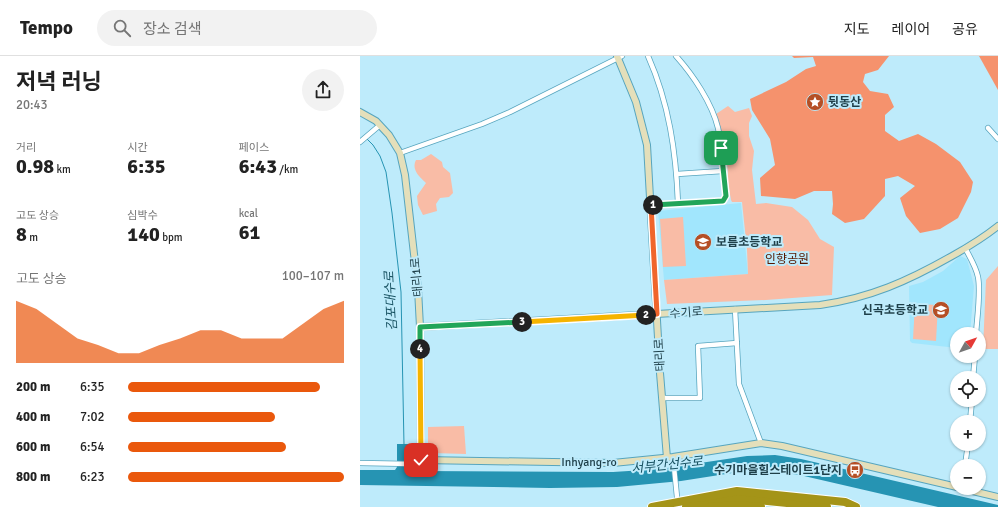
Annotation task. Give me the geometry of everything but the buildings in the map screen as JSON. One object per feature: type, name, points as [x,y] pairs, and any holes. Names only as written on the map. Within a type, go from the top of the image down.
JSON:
[{"type":"highway","points":[[652,507],[737,491],[845,502],[856,507]]},
{"type":"highway","points":[[660,507],[737,494],[848,507]]},
{"type":"highway","points":[[671,507],[737,498],[827,507]]},
{"type":"highway","points":[[686,507],[736,501],[796,507]]},
{"type":"highway","points":[[710,507],[736,505],[760,507]]},
{"type":"street","points":[[648,56],[660,84],[668,115],[677,174],[678,203]]},
{"type":"street","points":[[651,205],[723,201],[726,196],[720,135],[716,121],[694,78],[676,56]]},
{"type":"street","points":[[400,153],[482,124],[510,112],[619,57]]},
{"type":"street","name":"태리로","points":[[619,57],[636,102],[647,145],[662,398],[671,460]]},
{"type":"street","name":"태리1로","points":[[360,112],[389,135],[400,153],[405,175],[415,254],[420,327],[421,460]]},
{"type":"street","points":[[360,142],[378,127]]},
{"type":"street","points":[[988,128],[998,139]]},
{"type":"street","points":[[677,174],[723,171]]},
{"type":"street","name":"수기로","points":[[420,327],[820,305],[859,298],[876,293],[910,279],[965,248],[998,226]]},
{"type":"street","points":[[965,248],[978,277],[979,293],[977,327]]},
{"type":"street","points":[[735,309],[740,384],[761,443]]},
{"type":"street","points":[[662,398],[700,398],[698,346],[737,343]]},
{"type":"street","name":"Inhyang-ro","points":[[360,463],[412,464],[421,460],[613,463],[671,460],[761,443],[788,447],[950,485]]},
{"type":"street","points":[[671,460],[677,497]]},
{"type":"street","name":"Inhyang-ro","points":[[986,493],[998,496]]},
{"type":"shaded area","points":[[792,56],[889,56],[878,70],[865,74],[863,82],[870,91],[888,94],[894,107],[885,115],[885,131],[899,141],[918,134],[936,144],[960,162],[973,182],[971,192],[958,218],[940,229],[920,233],[906,216],[900,198],[915,186],[898,176],[885,179],[885,196],[864,219],[845,223],[832,214],[832,191],[814,191],[795,199],[761,196],[760,178],[775,165],[770,139],[752,110],[750,99],[786,82],[806,69],[816,66],[813,57],[794,58]]},
{"type":"shaded area","points":[[979,56],[998,56],[998,90]]},
{"type":"shaded area","name":"보름초등학교","points":[[741,203],[748,274],[664,280],[658,211]]},
{"type":"shaded area","name":"신곡초등학교","points":[[960,256],[967,259],[974,286],[971,327],[950,327],[950,347],[912,343],[910,341],[909,286],[923,282],[943,271]]},
{"type":"shaded area","points":[[397,444],[412,444],[411,468],[418,471],[613,472],[660,469],[747,456],[775,455],[801,459],[998,505],[998,507],[938,507],[804,476],[769,470],[745,471],[681,481],[617,487],[550,488],[360,485],[360,470],[395,470],[397,467]]},
{"type":"green space","name":"인향공원","points":[[728,106],[735,112],[749,108],[752,116],[749,123],[749,136],[754,151],[752,170],[756,204],[766,203],[792,207],[808,220],[820,239],[834,247],[832,295],[766,300],[667,304],[664,280],[748,274],[742,202],[732,202],[731,200],[728,183],[727,157],[716,114]]},
{"type":"green space","points":[[431,154],[442,162],[443,167],[450,173],[453,193],[449,197],[440,198],[436,204],[437,211],[423,215],[418,205],[417,196],[426,183],[415,170],[415,164],[416,160],[421,160]]},
{"type":"green space","points":[[683,217],[686,266],[663,267],[660,219]]},
{"type":"green space","points":[[998,266],[998,349],[986,349],[986,327],[984,327],[986,280]]},
{"type":"green space","points":[[915,304],[938,305],[936,341],[913,339]]},
{"type":"green space","points":[[464,426],[466,454],[432,453],[428,449],[428,427]]},
{"type":"waterway","name":"김포대수로","points":[[367,139],[380,156],[386,172],[392,213],[401,292],[404,445]]},
{"type":"place","name":"뒷동산","points":[[815,102]]},
{"type":"place","name":"보름초등학교","points":[[703,242]]},
{"type":"place","name":"신곡초등학교","points":[[941,310]]},
{"type":"place","name":"수기마을힐스테이트1단지","points":[[855,470]]},
{"type":"route","points":[[421,460],[420,327],[657,314],[651,205],[723,201],[726,196],[721,148]]},
{"type":"water label","name":"서부간선수로","points":[[667,465]]}]
